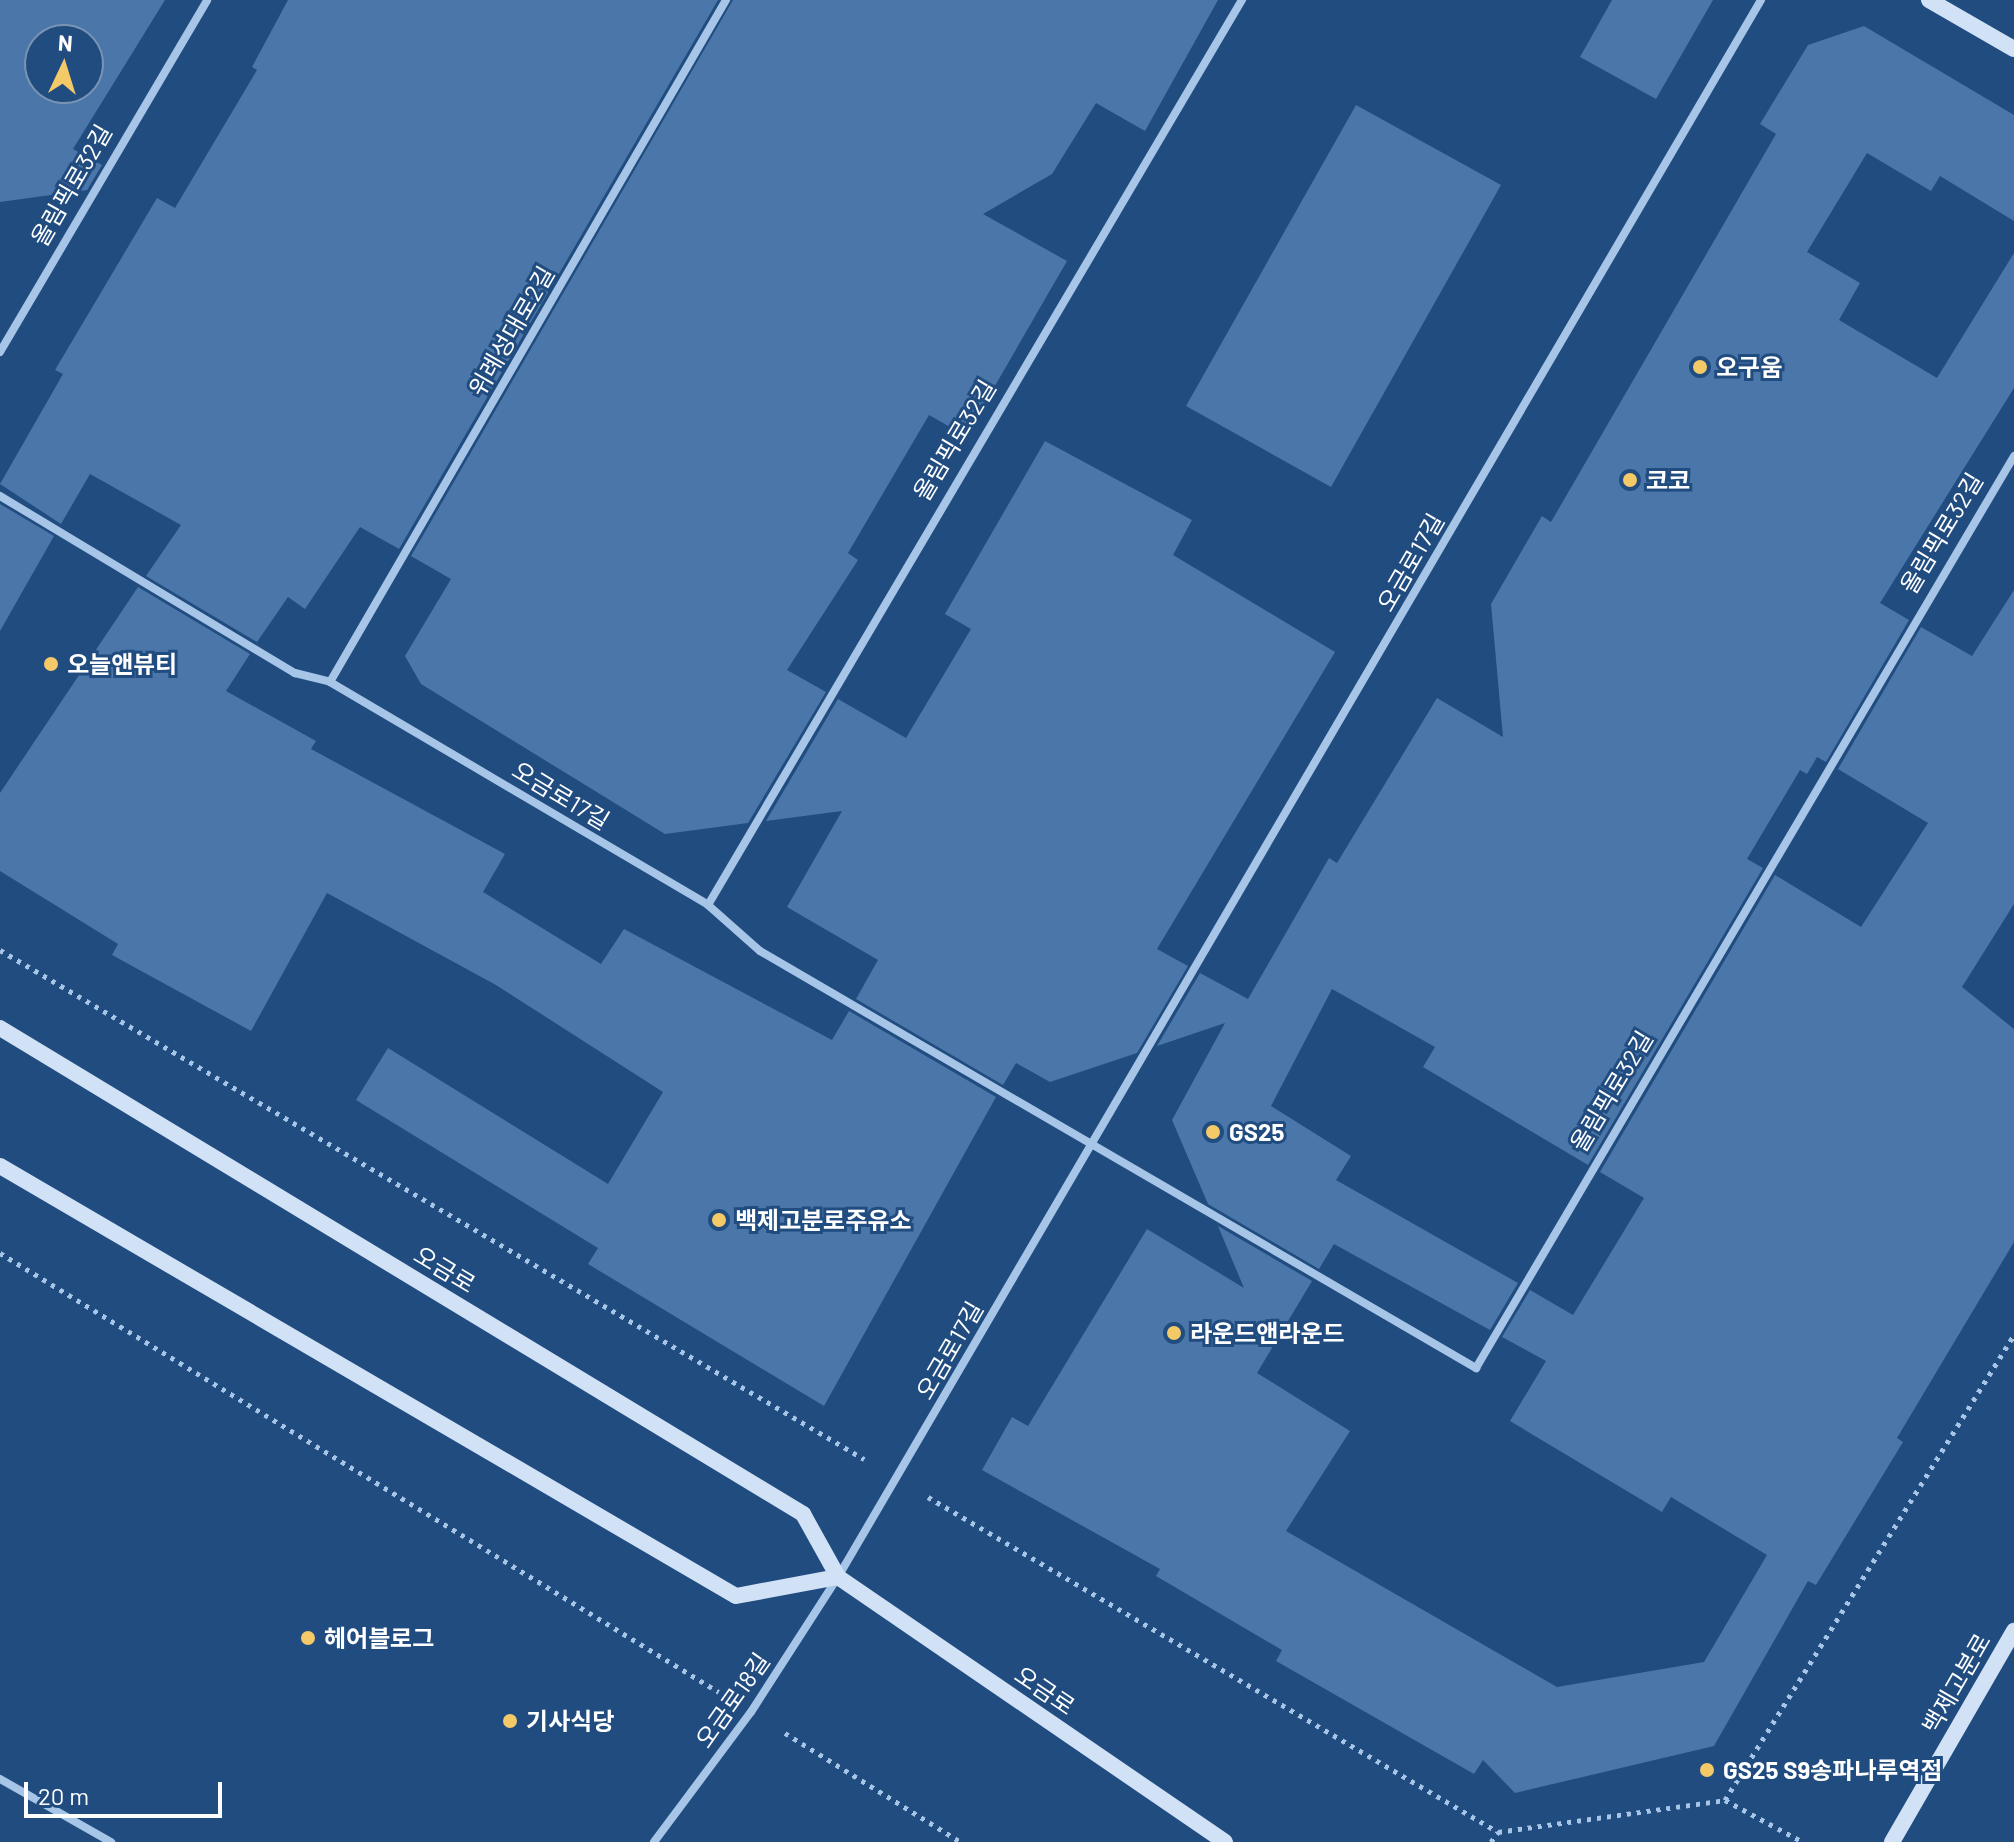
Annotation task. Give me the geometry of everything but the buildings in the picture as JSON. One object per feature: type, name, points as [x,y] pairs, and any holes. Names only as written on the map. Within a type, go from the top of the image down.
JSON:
[{"type":"main road","points":[[1929,0],[2014,49]]},
{"type":"main road","name":"오금로","points":[[0,1028],[803,1514],[838,1577],[1225,1842]]},
{"type":"main road","points":[[0,1166],[736,1596],[838,1577]]},
{"type":"main road","name":"백제고분로","points":[[1892,1842],[2014,1631]]},
{"type":"street","name":"올림픽로32길","points":[[0,352],[207,0]]},
{"type":"street","name":"위례성대로2길","points":[[330,682],[726,0]]},
{"type":"street","name":"올림픽로32길","points":[[708,905],[1242,0]]},
{"type":"street","name":"오금로17길","points":[[838,1577],[1761,0]]},
{"type":"street","name":"올림픽로32길","points":[[1093,1144],[1476,1368],[2014,456]]},
{"type":"street","name":"오금로17길","points":[[0,496],[295,673],[330,682],[708,905],[760,951],[1017,1106],[1093,1144]]},
{"type":"street","name":"오금로18길","points":[[654,1842],[751,1712],[838,1577]]},
{"type":"street","points":[[0,1779],[111,1842]]},
{"type":"path","points":[[0,950],[1498,1832],[1725,1800],[1803,1842]]},
{"type":"path","points":[[0,1253],[961,1842]]},
{"type":"path","points":[[1725,1800],[2014,1335]]},
{"type":"path","points":[[1491,1842],[1498,1832]]},
{"type":"place","name":"오구움","points":[[1700,367]]},
{"type":"place","name":"코코","points":[[1630,480]]},
{"type":"place","name":"오늘앤뷰티","points":[[51,664]]},
{"type":"place","name":"GS25","points":[[1213,1132]]},
{"type":"place","name":"백제고분로주유소","points":[[719,1220]]},
{"type":"place","name":"라운드앤라운드","points":[[1174,1333]]},
{"type":"place","name":"헤어블로그","points":[[308,1638]]},
{"type":"place","name":"기사식당","points":[[510,1721]]},
{"type":"place","name":"GS25 S9송파나루역점","points":[[1707,1770]]}]
